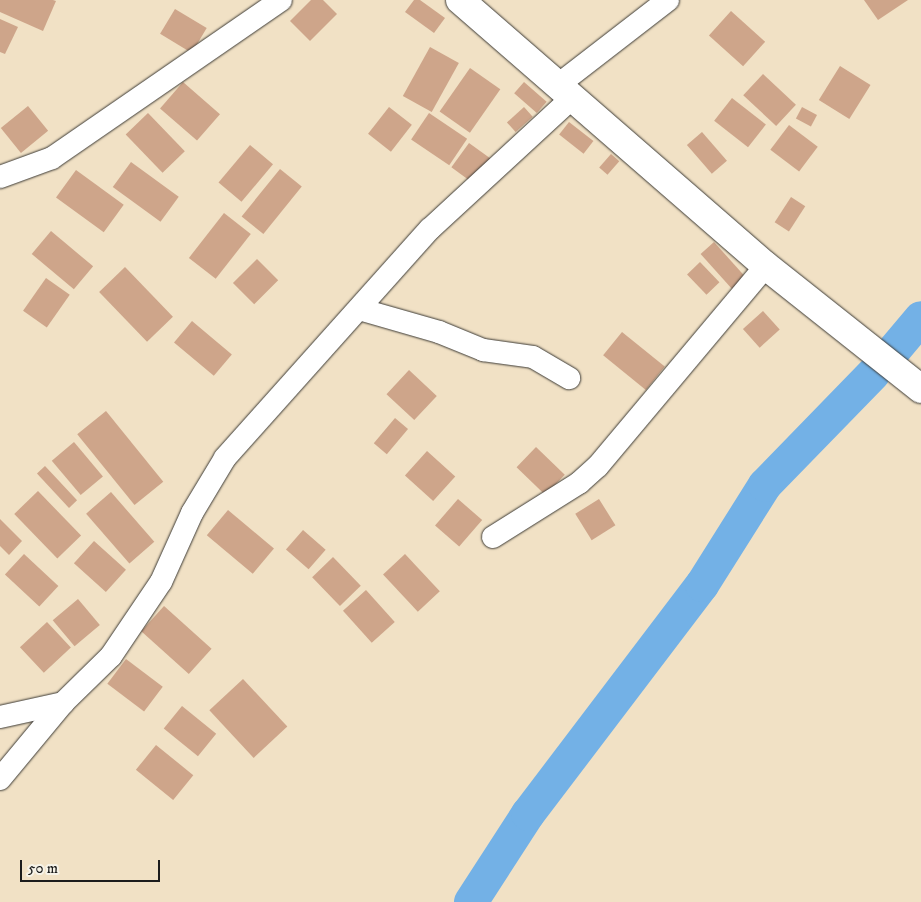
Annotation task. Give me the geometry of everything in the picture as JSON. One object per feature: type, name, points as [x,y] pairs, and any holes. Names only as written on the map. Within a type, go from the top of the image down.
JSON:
[{"type":"street","points":[[255,0],[281,0]]},
{"type":"street","points":[[0,177],[52,158],[281,0]]},
{"type":"street","points":[[460,0],[766,266],[921,389]]},
{"type":"street","points":[[0,779],[63,703],[112,656],[162,582],[192,513],[225,458],[430,228],[565,92],[668,0]]},
{"type":"street","points":[[493,537],[579,483],[598,466],[766,266]]},
{"type":"street","points":[[359,309],[439,332],[483,350],[533,357],[569,378]]},
{"type":"street","points":[[0,718],[63,703]]},
{"type":"building","points":[[0,0],[56,1],[43,31],[0,12]]},
{"type":"building","points":[[311,0],[323,0],[337,14],[310,41],[290,21]]},
{"type":"building","points":[[414,0],[420,0],[445,18],[434,33],[405,12]]},
{"type":"building","points":[[864,0],[908,0],[878,20]]},
{"type":"building","points":[[175,9],[207,28],[192,53],[160,34]]},
{"type":"building","points":[[731,11],[765,42],[743,66],[709,36]]},
{"type":"building","points":[[0,19],[18,27],[5,54],[0,52]]},
{"type":"building","points":[[430,47],[459,63],[432,112],[403,96]]},
{"type":"building","points":[[840,66],[871,85],[849,119],[819,100]]},
{"type":"building","points":[[470,68],[500,89],[470,133],[440,111]]},
{"type":"building","points":[[763,74],[796,105],[776,126],[743,95]]},
{"type":"building","points":[[183,82],[220,114],[197,141],[160,108]]},
{"type":"building","points":[[524,82],[547,102],[537,113],[514,93]]},
{"type":"building","points":[[732,98],[766,124],[748,147],[714,121]]},
{"type":"building","points":[[28,106],[48,131],[21,153],[1,128]]},
{"type":"building","points":[[389,107],[412,125],[391,152],[368,134]]},
{"type":"building","points":[[524,107],[533,117],[516,132],[507,122]]},
{"type":"building","points":[[802,107],[817,115],[811,126],[796,118]]},
{"type":"building","points":[[148,113],[185,151],[163,173],[126,135]]},
{"type":"building","points":[[429,113],[467,139],[449,165],[411,140]]},
{"type":"building","points":[[569,122],[593,141],[584,154],[559,135]]},
{"type":"building","points":[[789,125],[818,147],[799,171],[770,150]]},
{"type":"building","points":[[702,132],[727,161],[712,174],[687,145]]},
{"type":"building","points":[[469,143],[491,159],[473,183],[451,167]]},
{"type":"building","points":[[250,145],[273,164],[241,202],[219,183]]},
{"type":"building","points":[[611,154],[619,161],[607,175],[599,168]]},
{"type":"building","points":[[131,162],[179,197],[161,222],[113,187]]},
{"type":"building","points":[[280,169],[302,187],[263,234],[242,216]]},
{"type":"building","points":[[76,170],[124,205],[104,232],[56,198]]},
{"type":"building","points":[[791,197],[805,206],[789,231],[775,222]]},
{"type":"building","points":[[224,213],[251,234],[216,279],[189,258]]},
{"type":"building","points":[[51,231],[93,266],[74,289],[32,254]]},
{"type":"building","points":[[714,242],[745,277],[732,289],[701,254]]},
{"type":"building","points":[[257,259],[278,280],[254,304],[233,283]]},
{"type":"building","points":[[700,262],[719,282],[707,295],[687,275]]},
{"type":"building","points":[[125,267],[173,317],[147,342],[99,292]]},
{"type":"building","points":[[46,278],[70,295],[47,327],[23,311]]},
{"type":"building","points":[[763,311],[780,330],[760,348],[743,329]]},
{"type":"building","points":[[192,321],[232,354],[214,376],[174,342]]},
{"type":"building","points":[[622,332],[665,367],[646,390],[603,355]]},
{"type":"building","points":[[409,370],[437,396],[414,420],[386,394]]},
{"type":"building","points":[[106,411],[163,482],[135,505],[77,434]]},
{"type":"building","points":[[395,418],[408,429],[387,454],[374,443]]},
{"type":"building","points":[[74,442],[103,476],[81,495],[52,461]]},
{"type":"building","points":[[536,447],[565,475],[545,495],[517,467]]},
{"type":"building","points":[[427,451],[455,476],[433,501],[405,476]]},
{"type":"building","points":[[45,466],[77,500],[69,508],[37,474]]},
{"type":"building","points":[[38,491],[81,536],[57,559],[14,514]]},
{"type":"building","points":[[111,492],[154,542],[129,563],[86,514]]},
{"type":"building","points":[[458,499],[482,520],[459,546],[435,525]]},
{"type":"building","points":[[599,499],[615,525],[592,540],[575,514]]},
{"type":"building","points":[[228,510],[274,549],[253,574],[207,535]]},
{"type":"building","points":[[0,519],[22,541],[9,555],[0,546]]},
{"type":"building","points":[[303,530],[326,550],[309,569],[286,550]]},
{"type":"building","points":[[94,541],[126,570],[106,592],[74,563]]},
{"type":"building","points":[[24,554],[58,586],[39,607],[5,574]]},
{"type":"building","points":[[405,554],[440,591],[418,612],[383,574]]},
{"type":"building","points":[[333,557],[361,586],[340,606],[312,577]]},
{"type":"building","points":[[366,590],[395,622],[372,643],[343,611]]},
{"type":"building","points":[[78,599],[100,625],[75,646],[53,620]]},
{"type":"building","points":[[164,606],[212,649],[189,674],[141,631]]},
{"type":"building","points":[[47,622],[71,648],[44,673],[20,647]]},
{"type":"building","points":[[126,659],[163,687],[144,711],[107,684]]},
{"type":"building","points":[[243,679],[287,727],[254,758],[209,710]]},
{"type":"building","points":[[182,706],[216,734],[198,756],[164,729]]},
{"type":"building","points":[[156,745],[193,775],[173,800],[136,770]]},
{"type":"waterway","points":[[895,349],[921,318]]},
{"type":"waterway","points":[[471,902],[528,814],[702,585],[765,485],[873,374]]}]
